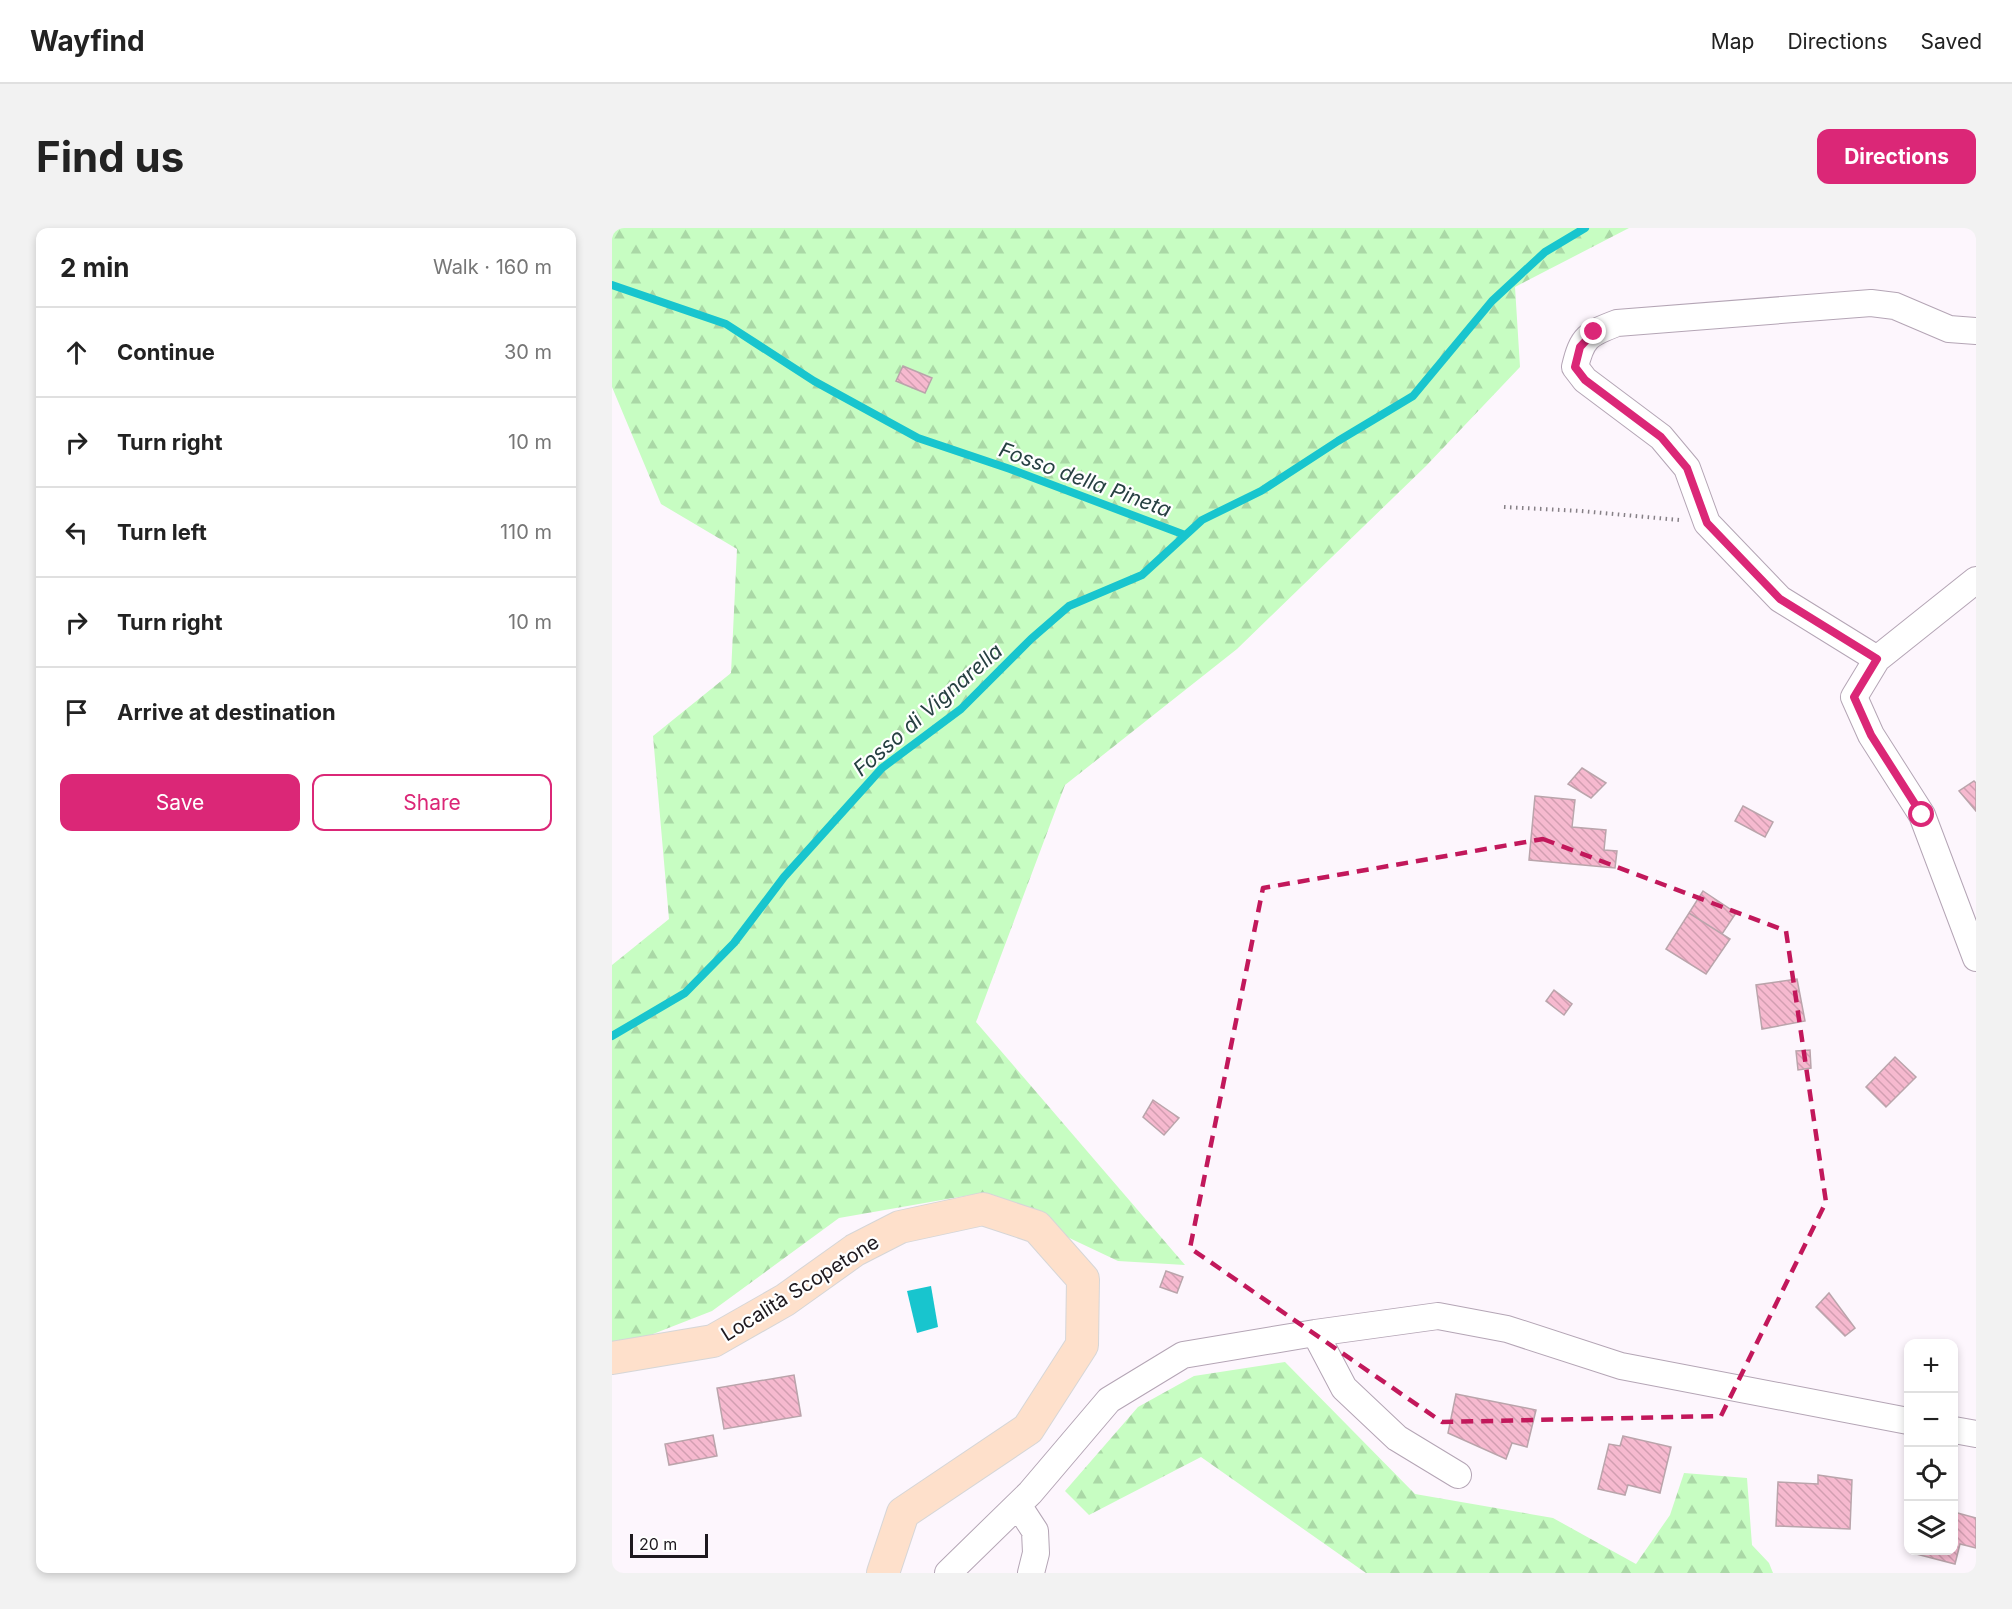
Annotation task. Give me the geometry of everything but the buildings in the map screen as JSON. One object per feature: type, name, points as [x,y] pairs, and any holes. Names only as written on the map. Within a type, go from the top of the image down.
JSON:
[{"type":"main road","name":"Località Scopetone","points":[[612,1358],[713,1341],[785,1300],[855,1250],[900,1227],[983,1209],[1037,1227],[1083,1280],[1082,1345],[1028,1429],[903,1513],[883,1573]]},
{"type":"street","points":[[1877,659],[1780,599],[1707,523],[1687,468],[1661,437],[1585,380],[1575,367],[1580,347],[1594,332],[1617,323],[1871,303],[1895,306],[1949,329],[1976,331]]},
{"type":"street","points":[[1976,580],[1877,659],[1854,697],[1871,735],[1922,815],[1976,958]]},
{"type":"street","points":[[948,1573],[1018,1505],[1109,1400],[1183,1355],[1315,1333],[1438,1316],[1507,1329],[1621,1366],[1904,1420]]},
{"type":"street","points":[[1315,1333],[1344,1388],[1397,1438],[1458,1475]]},
{"type":"street","points":[[1958,1431],[1976,1434]]},
{"type":"street","points":[[1018,1505],[1035,1531],[1036,1553],[1032,1573]]},
{"type":"path","points":[[1504,507],[1581,511],[1707,523]]},
{"type":"highlighted area","points":[[1543,839],[1786,931],[1826,1202],[1721,1416],[1442,1422],[1190,1248],[1263,888]]},
{"type":"green space","points":[[612,228],[1629,228],[1515,287],[1520,367],[1426,466],[1237,649],[1065,785],[976,1022],[1185,1265],[1118,1261],[976,1194],[839,1218],[712,1311],[612,1350],[612,965],[669,919],[653,736],[731,673],[737,549],[661,504],[612,387]]},
{"type":"green space","points":[[1285,1362],[1415,1494],[1553,1518],[1636,1564],[1670,1515],[1684,1473],[1747,1478],[1752,1545],[1769,1563],[1773,1573],[1366,1573],[1201,1457],[1089,1515],[1065,1491],[1138,1407],[1194,1376]]},
{"type":"water","points":[[931,1286],[938,1327],[917,1333],[907,1291]]},
{"type":"waterway","name":"Fosso di Vignarella","points":[[612,1036],[685,993],[734,943],[784,877],[882,768],[961,709],[1031,639],[1069,606],[1142,575],[1202,520],[1261,491],[1413,396],[1492,301],[1545,252],[1585,228]]},
{"type":"waterway","name":"Fosso della Pineta","points":[[612,285],[726,324],[814,381],[918,438],[1010,469],[1185,535]]},
{"type":"route","points":[[1594,332],[1580,347],[1575,367],[1585,380],[1661,437],[1687,468],[1707,523],[1780,599],[1877,659],[1854,697],[1871,735],[1922,815]]}]
